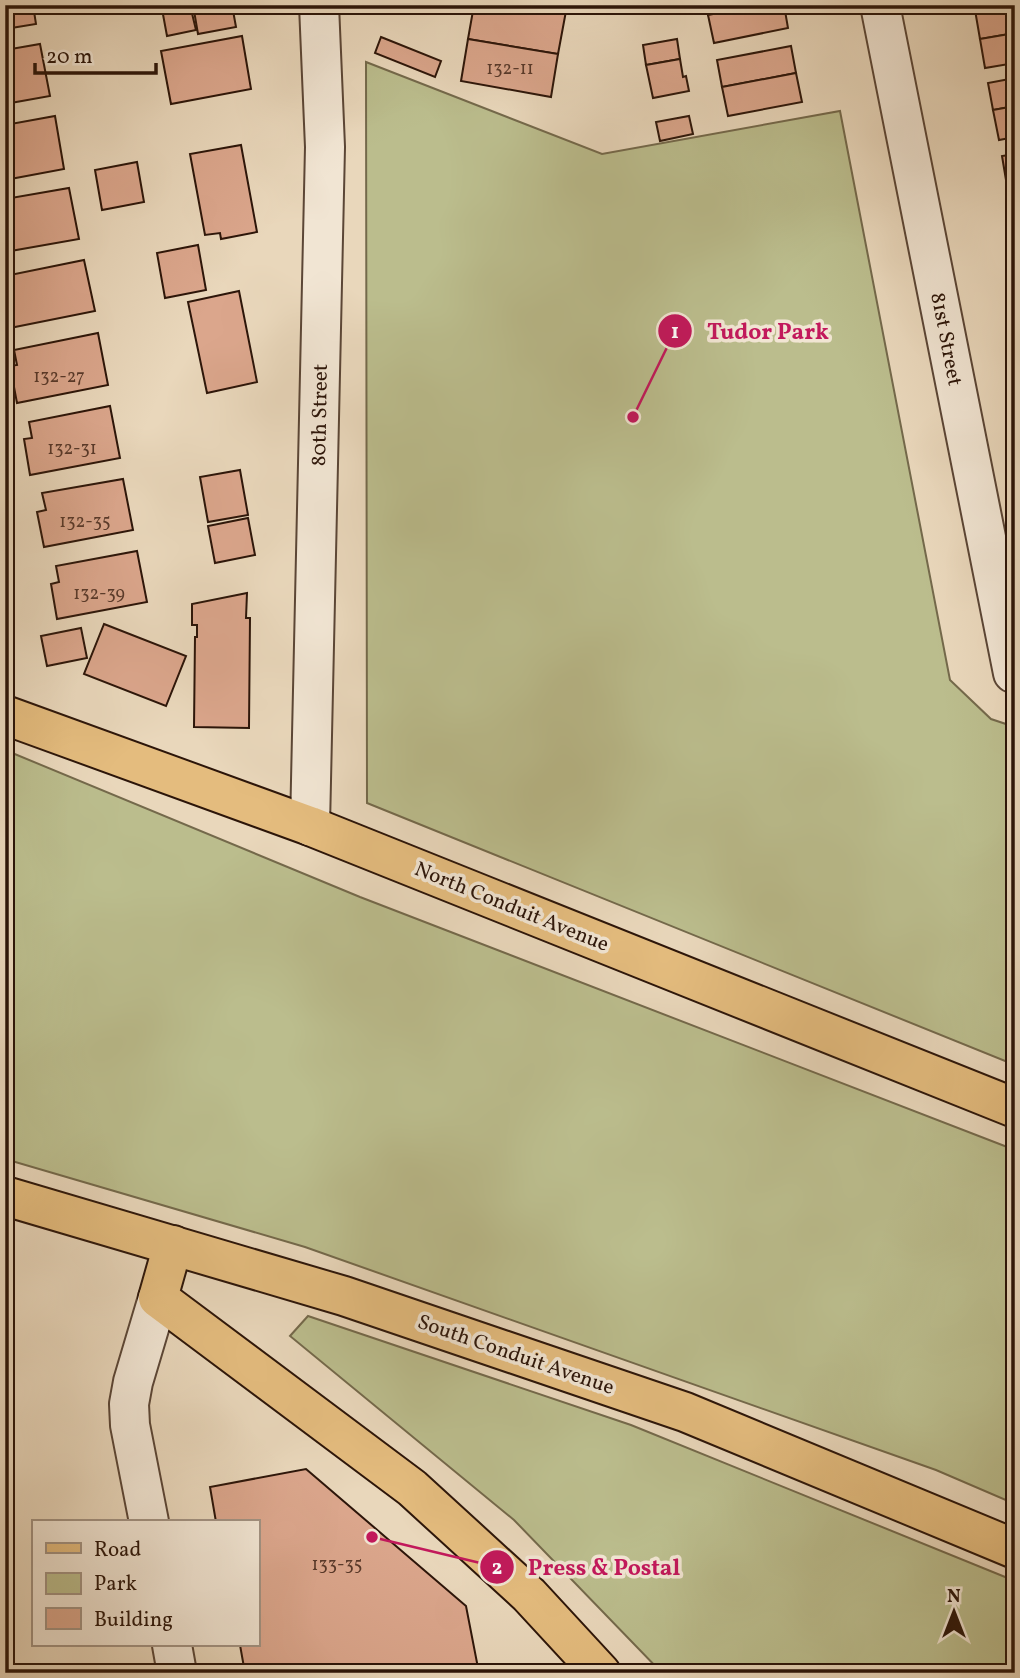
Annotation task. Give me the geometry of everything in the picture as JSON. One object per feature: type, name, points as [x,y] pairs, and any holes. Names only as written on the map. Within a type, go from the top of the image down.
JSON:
[{"type":"main road","name":"North Conduit Avenue","points":[[5,715],[310,826],[1015,1108]]},
{"type":"main road","name":"South Conduit Avenue","points":[[5,1196],[344,1296],[685,1412],[1015,1549]]},
{"type":"main road","points":[[173,1245],[158,1297],[411,1488],[529,1595],[601,1673]]},
{"type":"street","name":"80th Street","points":[[310,826],[325,147],[319,5]]},
{"type":"street","name":"81st Street","points":[[880,5],[1014,673]]},
{"type":"street","points":[[149,1520],[129,1404],[132,1382],[158,1297]]},
{"type":"street","points":[[172,1646],[177,1673]]},
{"type":"green space","points":[[366,62],[602,154],[840,111],[950,680],[991,719],[1015,727],[1015,1065],[367,803]]},
{"type":"green space","points":[[5,750],[360,897],[1015,1150],[1015,1504],[936,1470],[305,1247],[5,1159]]},
{"type":"green space","points":[[308,1316],[631,1425],[1015,1581],[1015,1673],[662,1673],[514,1520],[290,1336]]},
{"type":"building","points":[[5,5],[33,5],[36,24],[5,29]]},
{"type":"building","points":[[190,5],[196,30],[167,36],[162,9]]},
{"type":"building","points":[[193,5],[232,5],[236,27],[198,34]]},
{"type":"building","points":[[474,5],[529,5],[566,11],[558,54],[468,39]]},
{"type":"building","points":[[707,5],[759,5],[708,15]]},
{"type":"building","points":[[759,5],[784,5],[788,28],[714,43],[708,15]]},
{"type":"building","points":[[1015,5],[1015,33],[980,39],[975,10]]},
{"type":"building","points":[[1015,33],[1015,63],[985,68],[980,39]]},
{"type":"building","points":[[242,36],[251,89],[171,104],[161,51]]},
{"type":"building","points":[[381,37],[441,61],[435,77],[375,53]]},
{"type":"building","points":[[468,39],[558,54],[551,97],[461,81]]},
{"type":"building","points":[[677,39],[680,59],[646,65],[643,45]]},
{"type":"building","points":[[40,44],[50,96],[5,104],[5,50]]},
{"type":"building","points":[[791,46],[796,73],[722,87],[717,60]]},
{"type":"building","points":[[680,59],[689,91],[653,98],[646,65]]},
{"type":"building","points":[[796,73],[802,102],[728,116],[722,87]]},
{"type":"building","points":[[1015,78],[1015,106],[993,110],[988,83]]},
{"type":"building","points":[[1015,106],[1015,137],[999,140],[993,110]]},
{"type":"building","points":[[55,116],[64,169],[5,180],[5,125]]},
{"type":"building","points":[[689,116],[693,134],[660,141],[656,122]]},
{"type":"building","points":[[241,145],[257,232],[221,239],[220,233],[205,235],[190,154]]},
{"type":"building","points":[[1015,154],[1015,184],[1007,186],[1002,156]]},
{"type":"building","points":[[137,162],[144,202],[102,210],[95,170]]},
{"type":"building","points":[[1015,184],[1015,212],[1012,212],[1007,186]]},
{"type":"building","points":[[69,188],[79,239],[5,252],[5,199]]},
{"type":"building","points":[[198,245],[206,290],[165,298],[157,253]]},
{"type":"building","points":[[84,260],[95,311],[5,329],[5,276]]},
{"type":"building","points":[[239,291],[257,382],[207,393],[188,302]]},
{"type":"building","points":[[98,333],[108,385],[17,403],[10,366],[17,365],[14,350]]},
{"type":"building","points":[[110,406],[120,458],[30,475],[24,439],[32,438],[29,422]]},
{"type":"building","points":[[240,470],[248,515],[208,522],[200,477]]},
{"type":"building","points":[[123,479],[133,530],[44,547],[37,512],[46,510],[42,493]]},
{"type":"building","points":[[248,518],[255,555],[215,563],[208,526]]},
{"type":"building","points":[[137,551],[147,602],[57,619],[51,584],[59,582],[56,566]]},
{"type":"building","points":[[247,593],[246,618],[250,618],[249,728],[194,727],[197,625],[192,625],[192,604]]},
{"type":"building","points":[[104,624],[186,656],[166,706],[84,674]]},
{"type":"building","points":[[81,628],[87,658],[47,666],[41,636]]},
{"type":"building","points":[[306,1469],[466,1606],[479,1673],[245,1673],[240,1646],[259,1646],[259,1520],[216,1520],[210,1487]]},
{"type":"place","name":"Tudor Park","points":[[633,417]]},
{"type":"place","name":"Press & Postal","points":[[372,1537]]}]
